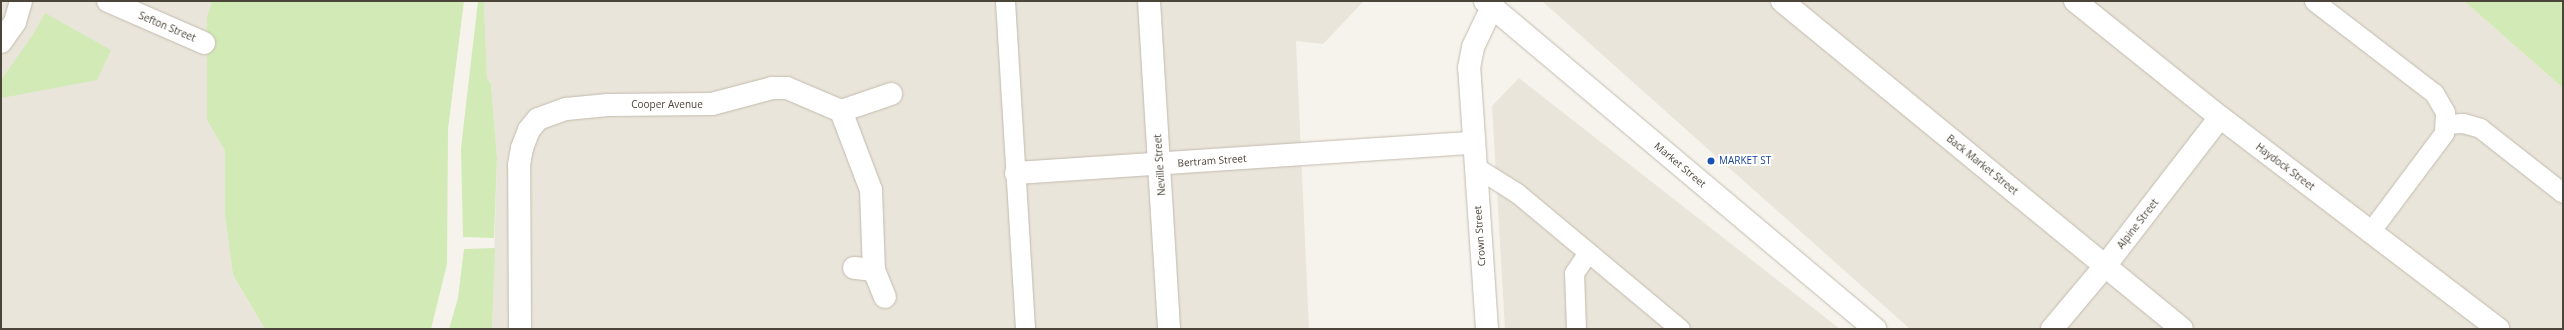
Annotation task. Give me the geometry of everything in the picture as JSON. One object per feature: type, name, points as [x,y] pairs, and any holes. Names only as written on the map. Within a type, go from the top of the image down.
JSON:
[{"type":"street","points":[[1,42],[15,22],[22,1]]},
{"type":"street","name":"Sefton Street","points":[[108,1],[204,43]]},
{"type":"street","name":"Neville Street","points":[[1149,1],[1170,329]]},
{"type":"street","name":"Back Market Street","points":[[1782,1],[2182,329]]},
{"type":"street","name":"Haydock Street","points":[[2075,1],[2220,117],[2498,329]]},
{"type":"street","name":"Crown Street","points":[[1487,329],[1472,143],[1469,68],[1472,48],[1489,4]]},
{"type":"street","name":"Market Street","points":[[1489,4],[1875,329]]},
{"type":"street","name":"Cooper Avenue","points":[[520,329],[519,165],[529,130],[538,119],[566,109],[608,105],[712,104],[772,88],[787,88],[841,111]]},
{"type":"street","points":[[886,297],[864,269],[871,190],[841,111],[891,94]]},
{"type":"street","name":"Alpine Street","points":[[2052,329],[2105,266],[2220,117]]},
{"type":"street","name":"Bertram Street","points":[[1016,173],[1160,165],[1472,143]]},
{"type":"lane","points":[[1005,1],[1025,329]]},
{"type":"lane","points":[[2314,1],[2434,93],[2445,112],[2444,133],[2370,232]]},
{"type":"lane","points":[[2445,124],[2463,123],[2480,128],[2563,193]]},
{"type":"lane","points":[[1474,166],[1517,193],[1680,329]]},
{"type":"lane","points":[[1576,329],[1574,273],[1588,252]]},
{"type":"shaded area","points":[[1,1],[212,1],[207,16],[207,120],[225,151],[225,216],[233,275],[265,329],[1,329]]},
{"type":"shaded area","points":[[484,1],[1364,1],[1323,44],[1296,41],[1309,329],[492,329],[497,158],[491,84],[487,78]]},
{"type":"shaded area","points":[[1542,1],[2464,1],[2563,88],[2563,329],[1910,329]]},
{"type":"shaded area","points":[[1519,78],[1840,329],[1505,329],[1492,106]]},
{"type":"green space","points":[[212,1],[464,1],[448,129],[447,264],[431,329],[265,329],[233,275],[225,216],[225,151],[207,120],[207,16]]},
{"type":"green space","points":[[478,1],[484,1],[487,78],[491,84],[497,158],[494,238],[463,237],[461,148]]},
{"type":"green space","points":[[2464,1],[2563,1],[2563,88]]},
{"type":"green space","points":[[45,13],[111,50],[97,80],[1,98],[1,80],[32,36]]},
{"type":"green space","points":[[495,248],[492,329],[449,329],[458,298],[464,249]]},
{"type":"place","name":"MARKET ST","points":[[1711,161]]}]
